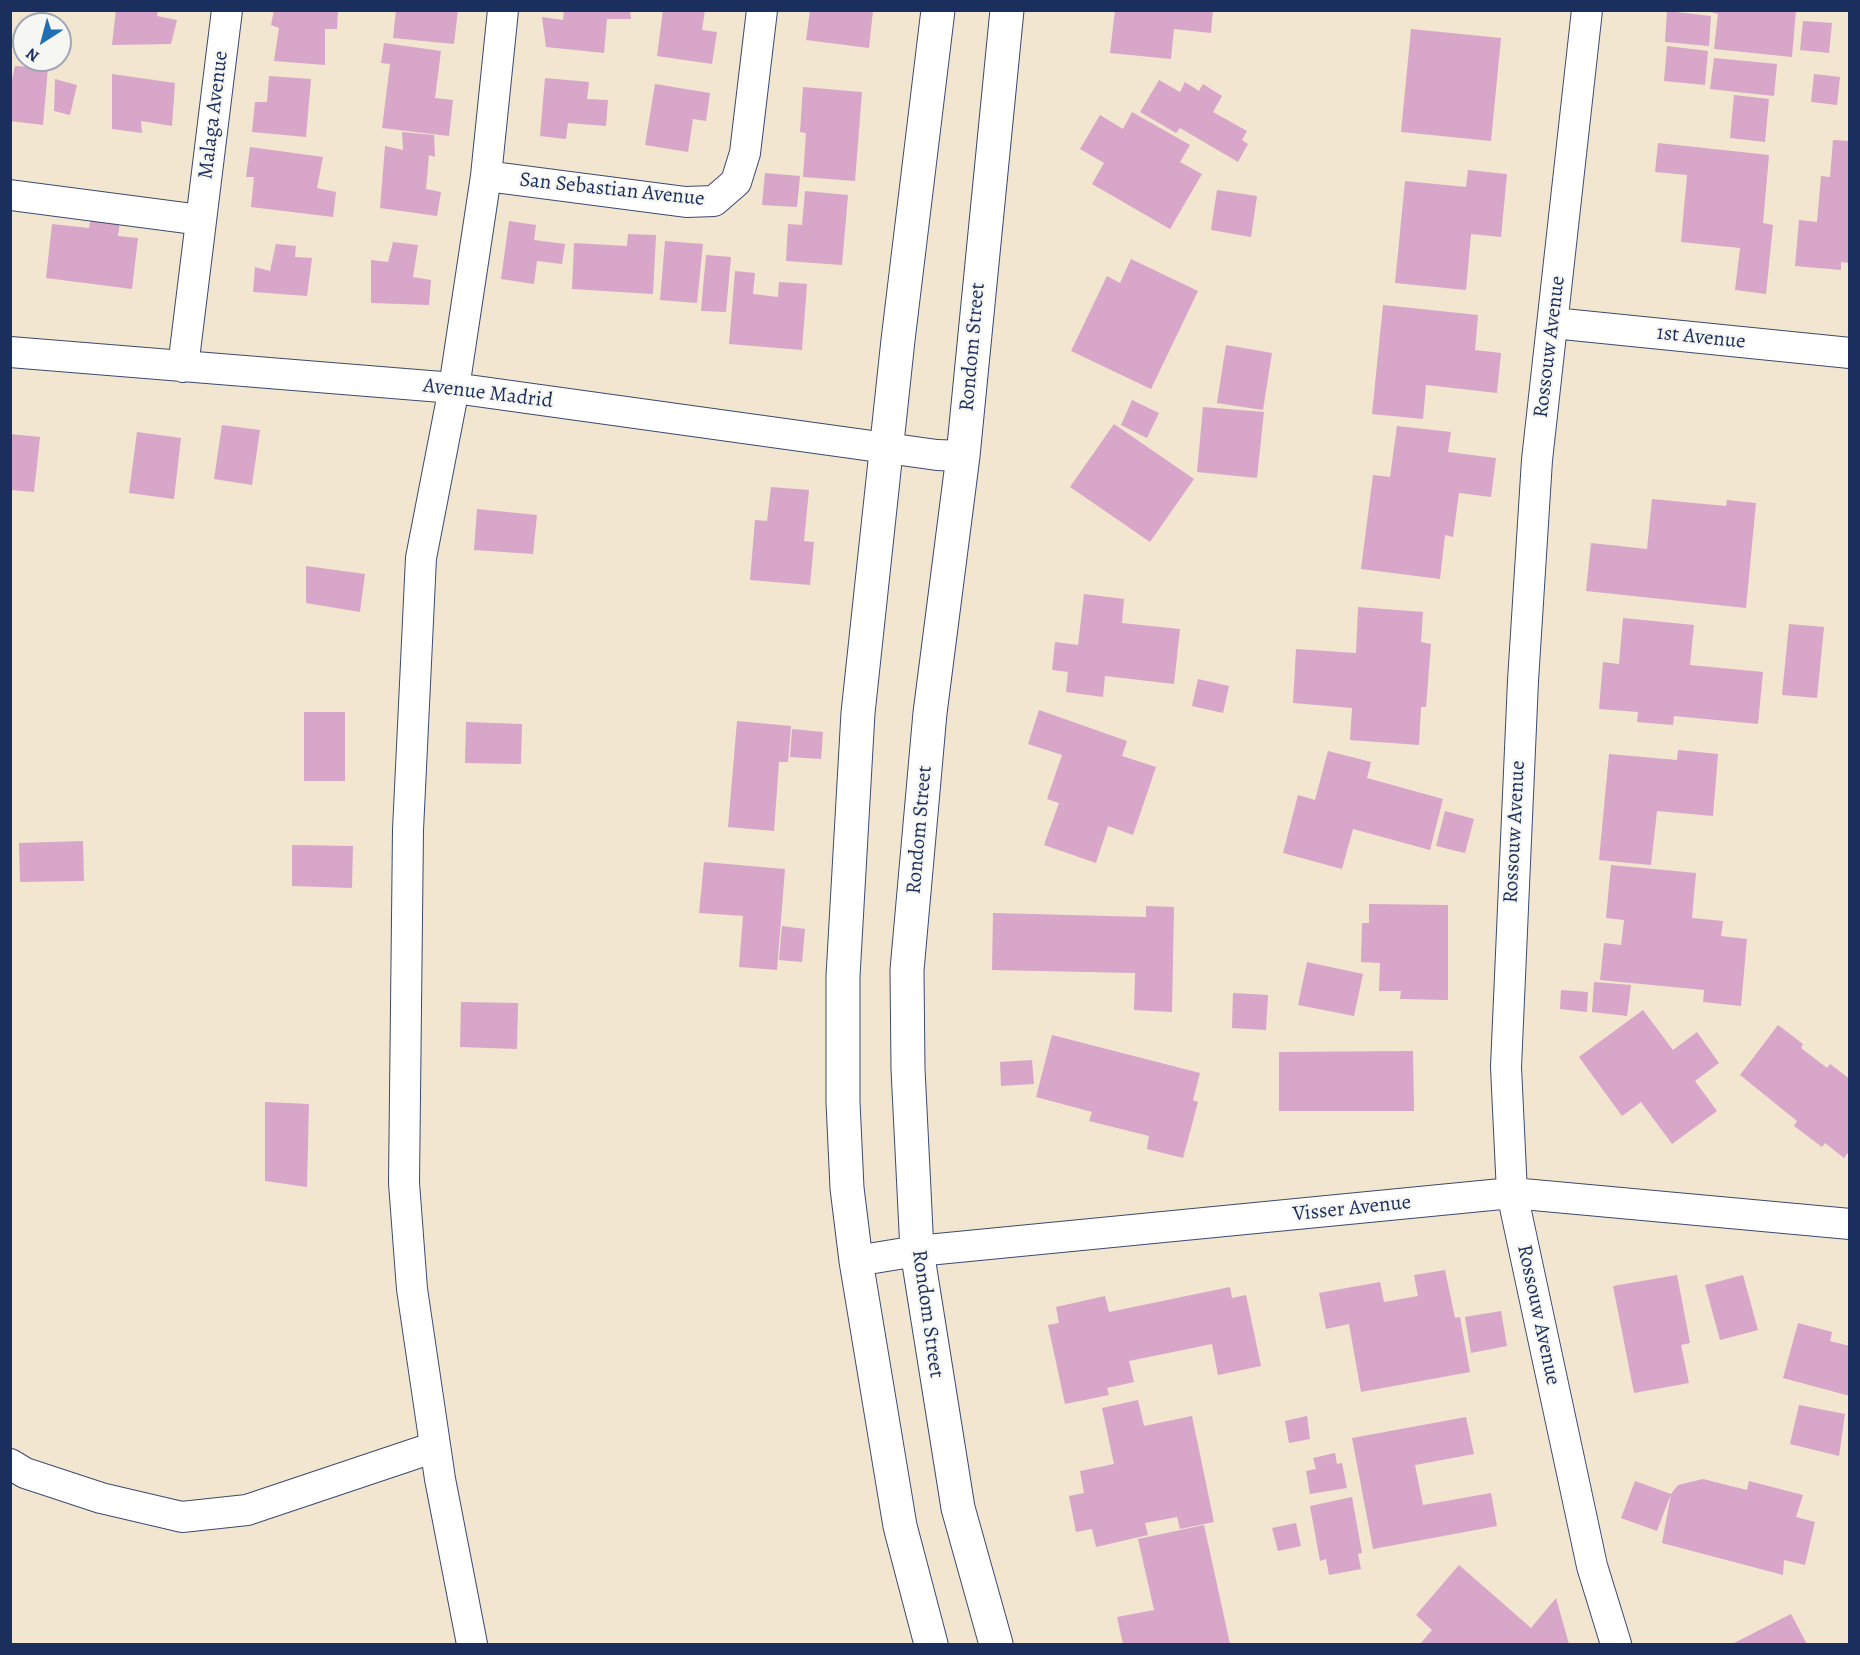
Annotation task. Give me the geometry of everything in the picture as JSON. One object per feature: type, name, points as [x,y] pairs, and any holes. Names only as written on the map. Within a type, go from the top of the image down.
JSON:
[{"type":"street","name":"Malaga Avenue","points":[[183,367],[227,10]]},
{"type":"street","points":[[472,1644],[435,1447],[412,1289],[404,1183],[408,830],[421,558],[454,388],[486,176],[503,10]]},
{"type":"street","name":"San Sebastian Avenue","points":[[486,176],[686,202],[714,201],[736,182],[746,153],[762,10]]},
{"type":"street","points":[[931,1644],[900,1526],[856,1261],[847,1188],[843,1102],[843,976],[858,713],[938,10]]},
{"type":"street","name":"Rondom Street","points":[[996,1644],[958,1508],[918,1251],[908,1069],[907,969],[930,713],[963,456],[1007,10]]},
{"type":"street","name":"Rossouw Avenue","points":[[1587,10],[1537,460],[1512,900],[1506,1067],[1512,1193],[1592,1566],[1616,1644]]},
{"type":"street","points":[[10,195],[201,220]]},
{"type":"street","name":"1st Avenue","points":[[1553,323],[1850,353]]},
{"type":"street","name":"Avenue Madrid","points":[[10,352],[454,388],[887,448],[963,456]]},
{"type":"street","name":"Visser Avenue","points":[[856,1261],[918,1251],[1512,1193],[1850,1224]]},
{"type":"street","points":[[10,1464],[25,1473],[101,1498],[182,1517],[247,1510],[435,1447]]},
{"type":"building","points":[[116,10],[158,10],[157,16],[177,20],[171,44],[112,45]]},
{"type":"building","points":[[274,10],[338,10],[337,29],[325,29],[325,65],[274,61],[279,28],[271,25]]},
{"type":"building","points":[[396,10],[458,10],[454,44],[393,38]]},
{"type":"building","points":[[564,10],[630,10],[631,19],[607,19],[604,53],[546,47],[542,17],[563,20]]},
{"type":"building","points":[[663,10],[705,10],[702,30],[717,32],[712,64],[657,56]]},
{"type":"building","points":[[810,10],[873,11],[869,48],[806,40]]},
{"type":"building","points":[[1115,10],[1213,10],[1211,33],[1174,29],[1171,59],[1110,53]]},
{"type":"building","points":[[1703,10],[1796,10],[1792,57],[1714,49],[1718,14]]},
{"type":"building","points":[[1667,11],[1711,16],[1709,46],[1665,42]]},
{"type":"building","points":[[1803,21],[1832,23],[1829,53],[1800,50]]},
{"type":"building","points":[[1411,29],[1501,38],[1491,141],[1401,132]]},
{"type":"building","points":[[384,43],[441,51],[435,98],[453,100],[449,136],[382,128],[390,64],[381,63]]},
{"type":"building","points":[[1667,46],[1708,51],[1705,85],[1664,81]]},
{"type":"building","points":[[1714,58],[1777,64],[1774,96],[1710,89]]},
{"type":"building","points":[[14,72],[48,72],[43,125],[10,121],[10,88]]},
{"type":"building","points":[[112,74],[175,83],[172,126],[141,121],[142,133],[112,129]]},
{"type":"building","points":[[1814,74],[1840,77],[1837,105],[1811,102]]},
{"type":"building","points":[[269,76],[311,79],[306,137],[252,132],[255,102],[267,102]]},
{"type":"building","points":[[545,78],[589,82],[587,99],[608,100],[606,126],[568,123],[566,139],[540,136]]},
{"type":"building","points":[[55,79],[77,85],[70,115],[54,111]]},
{"type":"building","points":[[1159,80],[1180,92],[1185,82],[1199,91],[1203,84],[1222,96],[1213,112],[1247,131],[1242,140],[1248,144],[1238,162],[1180,128],[1176,133],[1140,112]]},
{"type":"building","points":[[655,84],[710,93],[706,121],[693,119],[688,152],[645,145]]},
{"type":"building","points":[[803,87],[862,92],[855,181],[803,177],[806,133],[800,132]]},
{"type":"building","points":[[1734,95],[1769,99],[1765,142],[1730,138]]},
{"type":"building","points":[[1132,112],[1190,145],[1180,162],[1202,174],[1170,229],[1092,184],[1104,163],[1080,149],[1100,115],[1123,129]]},
{"type":"building","points":[[402,132],[434,135],[435,157],[429,155],[426,189],[441,192],[437,216],[380,208],[385,146],[403,150]]},
{"type":"building","points":[[1833,140],[1850,141],[1850,263],[1841,262],[1841,270],[1795,266],[1799,220],[1817,222],[1821,176],[1830,177]]},
{"type":"building","points":[[1658,143],[1769,155],[1763,223],[1773,225],[1766,294],[1735,290],[1740,248],[1681,242],[1687,175],[1655,172]]},
{"type":"building","points":[[250,147],[323,157],[317,188],[336,192],[333,217],[251,207],[254,177],[246,177]]},
{"type":"building","points":[[1468,170],[1507,174],[1501,237],[1471,234],[1466,290],[1395,283],[1405,181],[1466,187]]},
{"type":"building","points":[[765,173],[800,176],[797,207],[762,205]]},
{"type":"building","points":[[1217,190],[1257,196],[1251,237],[1211,230]]},
{"type":"building","points":[[805,191],[848,195],[842,265],[786,261],[788,224],[802,225]]},
{"type":"building","points":[[91,217],[120,221],[118,236],[138,238],[132,289],[46,278],[52,224],[89,228]]},
{"type":"building","points":[[509,221],[536,225],[534,240],[565,244],[562,264],[537,261],[534,284],[501,279]]},
{"type":"building","points":[[628,234],[656,235],[653,294],[572,289],[574,243],[627,246]]},
{"type":"building","points":[[665,241],[703,244],[697,303],[660,300]]},
{"type":"building","points":[[393,242],[418,245],[413,277],[431,280],[429,305],[371,303],[371,260],[388,262]]},
{"type":"building","points":[[276,244],[296,246],[295,257],[312,258],[307,296],[253,292],[255,267],[270,271]]},
{"type":"building","points":[[706,255],[731,257],[726,312],[701,311]]},
{"type":"building","points":[[1131,259],[1198,291],[1151,389],[1071,351],[1107,276],[1120,283]]},
{"type":"building","points":[[735,271],[755,273],[753,294],[778,297],[779,282],[807,284],[802,350],[729,344]]},
{"type":"building","points":[[1383,305],[1478,315],[1475,350],[1501,353],[1497,393],[1426,385],[1423,419],[1372,414]]},
{"type":"building","points":[[1226,345],[1272,353],[1263,410],[1217,403]]},
{"type":"building","points":[[1132,400],[1159,413],[1147,438],[1121,425]]},
{"type":"building","points":[[1203,407],[1264,412],[1257,478],[1197,472]]},
{"type":"building","points":[[1114,424],[1194,479],[1150,542],[1070,487]]},
{"type":"building","points":[[222,425],[260,430],[252,485],[214,479]]},
{"type":"building","points":[[1397,426],[1451,432],[1448,452],[1496,458],[1491,497],[1459,493],[1453,537],[1445,535],[1440,579],[1361,569],[1373,475],[1390,477]]},
{"type":"building","points":[[137,432],[181,438],[174,499],[129,493]]},
{"type":"building","points":[[10,434],[40,437],[34,492],[10,490]]},
{"type":"building","points":[[771,487],[809,490],[804,541],[814,542],[810,585],[750,580],[755,520],[767,521]]},
{"type":"building","points":[[1652,499],[1726,506],[1727,500],[1756,503],[1746,608],[1586,591],[1591,543],[1647,549]]},
{"type":"building","points":[[477,509],[537,515],[533,554],[474,550]]},
{"type":"building","points":[[306,566],[365,574],[360,612],[306,603]]},
{"type":"building","points":[[1084,594],[1124,599],[1122,623],[1180,629],[1174,684],[1105,676],[1103,697],[1066,692],[1068,672],[1052,670],[1055,642],[1078,645]]},
{"type":"building","points":[[1358,607],[1423,612],[1421,642],[1431,644],[1426,707],[1421,707],[1419,745],[1350,740],[1352,708],[1293,703],[1296,649],[1356,653]]},
{"type":"building","points":[[1623,618],[1694,625],[1690,665],[1763,672],[1758,724],[1674,716],[1673,725],[1637,722],[1638,712],[1599,709],[1603,662],[1619,664]]},
{"type":"building","points":[[1789,624],[1824,627],[1817,698],[1782,695]]},
{"type":"building","points":[[1198,679],[1229,686],[1223,713],[1192,706]]},
{"type":"building","points":[[1039,710],[1127,741],[1122,756],[1156,767],[1133,835],[1108,826],[1096,863],[1044,845],[1059,803],[1047,799],[1062,755],[1028,744]]},
{"type":"building","points":[[304,712],[345,712],[345,781],[304,781]]},
{"type":"building","points":[[737,721],[791,726],[788,762],[779,762],[774,831],[728,827]]},
{"type":"building","points":[[466,722],[522,724],[521,764],[465,763]]},
{"type":"building","points":[[792,729],[823,732],[821,759],[790,757]]},
{"type":"building","points":[[1678,750],[1718,754],[1713,816],[1657,811],[1651,865],[1599,860],[1609,754],[1677,760]]},
{"type":"building","points":[[1328,751],[1371,762],[1367,778],[1443,799],[1430,850],[1353,829],[1342,869],[1283,853],[1298,795],[1315,800]]},
{"type":"building","points":[[1445,811],[1474,819],[1465,853],[1436,846]]},
{"type":"building","points":[[83,841],[84,881],[20,882],[19,843]]},
{"type":"building","points":[[292,845],[353,846],[352,888],[292,886]]},
{"type":"building","points":[[704,862],[785,869],[777,970],[739,967],[743,916],[699,913]]},
{"type":"building","points":[[1611,865],[1696,873],[1692,918],[1723,921],[1721,936],[1747,939],[1741,1006],[1703,1002],[1704,990],[1600,980],[1604,943],[1621,945],[1624,920],[1606,918]]},
{"type":"building","points":[[1369,904],[1448,905],[1448,1000],[1400,999],[1401,991],[1379,991],[1380,963],[1361,962],[1362,923],[1369,923]]},
{"type":"building","points":[[1146,906],[1174,907],[1172,1012],[1134,1010],[1135,973],[992,970],[993,913],[1146,917]]},
{"type":"building","points":[[782,926],[805,929],[802,962],[779,960]]},
{"type":"building","points":[[1307,962],[1363,974],[1354,1016],[1298,1005]]},
{"type":"building","points":[[1594,982],[1631,985],[1627,1016],[1592,1012]]},
{"type":"building","points":[[1561,990],[1588,992],[1587,1012],[1560,1009]]},
{"type":"building","points":[[1233,993],[1268,995],[1266,1030],[1232,1028]]},
{"type":"building","points":[[461,1002],[518,1003],[517,1049],[460,1047]]},
{"type":"building","points":[[1643,1010],[1673,1050],[1697,1032],[1719,1063],[1695,1081],[1717,1111],[1672,1144],[1641,1102],[1622,1116],[1579,1057]]},
{"type":"building","points":[[1778,1025],[1803,1044],[1801,1048],[1827,1068],[1830,1064],[1850,1079],[1850,1150],[1844,1158],[1825,1143],[1822,1147],[1794,1126],[1797,1121],[1740,1075]]},
{"type":"building","points":[[1052,1035],[1200,1073],[1193,1100],[1198,1102],[1183,1158],[1147,1149],[1149,1136],[1089,1121],[1092,1112],[1036,1097]]},
{"type":"building","points":[[1413,1051],[1414,1111],[1279,1111],[1279,1052]]},
{"type":"building","points":[[1032,1060],[1034,1084],[1001,1086],[1000,1062]]},
{"type":"building","points":[[265,1102],[309,1104],[307,1187],[265,1181]]},
{"type":"building","points":[[1445,1270],[1455,1318],[1460,1317],[1470,1372],[1361,1392],[1349,1324],[1326,1329],[1319,1293],[1380,1282],[1384,1302],[1418,1296],[1414,1275]]},
{"type":"building","points":[[1677,1275],[1690,1343],[1681,1345],[1689,1383],[1634,1393],[1613,1286]]},
{"type":"building","points":[[1743,1275],[1758,1330],[1720,1340],[1705,1285]]},
{"type":"building","points":[[1230,1287],[1232,1298],[1246,1295],[1261,1366],[1218,1375],[1212,1344],[1129,1361],[1134,1382],[1107,1388],[1109,1395],[1065,1404],[1048,1325],[1059,1323],[1056,1307],[1105,1296],[1109,1312]]},
{"type":"building","points":[[1501,1311],[1507,1346],[1471,1353],[1465,1317]]},
{"type":"building","points":[[1798,1323],[1832,1332],[1830,1341],[1850,1346],[1850,1396],[1783,1378]]},
{"type":"building","points":[[1138,1400],[1144,1426],[1192,1416],[1214,1522],[1180,1529],[1177,1517],[1145,1523],[1148,1535],[1096,1547],[1092,1529],[1076,1532],[1069,1496],[1084,1493],[1080,1471],[1114,1464],[1102,1408]]},
{"type":"building","points":[[1799,1405],[1845,1414],[1839,1456],[1790,1444]]},
{"type":"building","points":[[1307,1416],[1310,1439],[1289,1443],[1285,1421]]},
{"type":"building","points":[[1466,1417],[1474,1454],[1415,1465],[1423,1505],[1491,1493],[1497,1526],[1373,1549],[1352,1438]]},
{"type":"building","points":[[1335,1453],[1337,1464],[1342,1463],[1347,1488],[1310,1494],[1306,1471],[1316,1469],[1313,1458]]},
{"type":"building","points":[[1703,1479],[1747,1490],[1749,1481],[1803,1495],[1796,1517],[1815,1522],[1805,1565],[1784,1560],[1783,1575],[1662,1543],[1671,1494],[1678,1485]]},
{"type":"building","points":[[1635,1481],[1671,1494],[1657,1531],[1621,1518]]},
{"type":"building","points":[[1352,1497],[1362,1553],[1358,1554],[1361,1569],[1329,1575],[1326,1559],[1320,1561],[1310,1506]]},
{"type":"building","points":[[1296,1523],[1301,1546],[1278,1551],[1272,1528]]},
{"type":"building","points":[[1204,1525],[1230,1644],[1123,1644],[1117,1617],[1154,1610],[1138,1539]]},
{"type":"building","points":[[1459,1565],[1531,1628],[1556,1598],[1569,1644],[1420,1644],[1432,1630],[1416,1615]]},
{"type":"building","points":[[1791,1614],[1807,1644],[1732,1644]]}]
